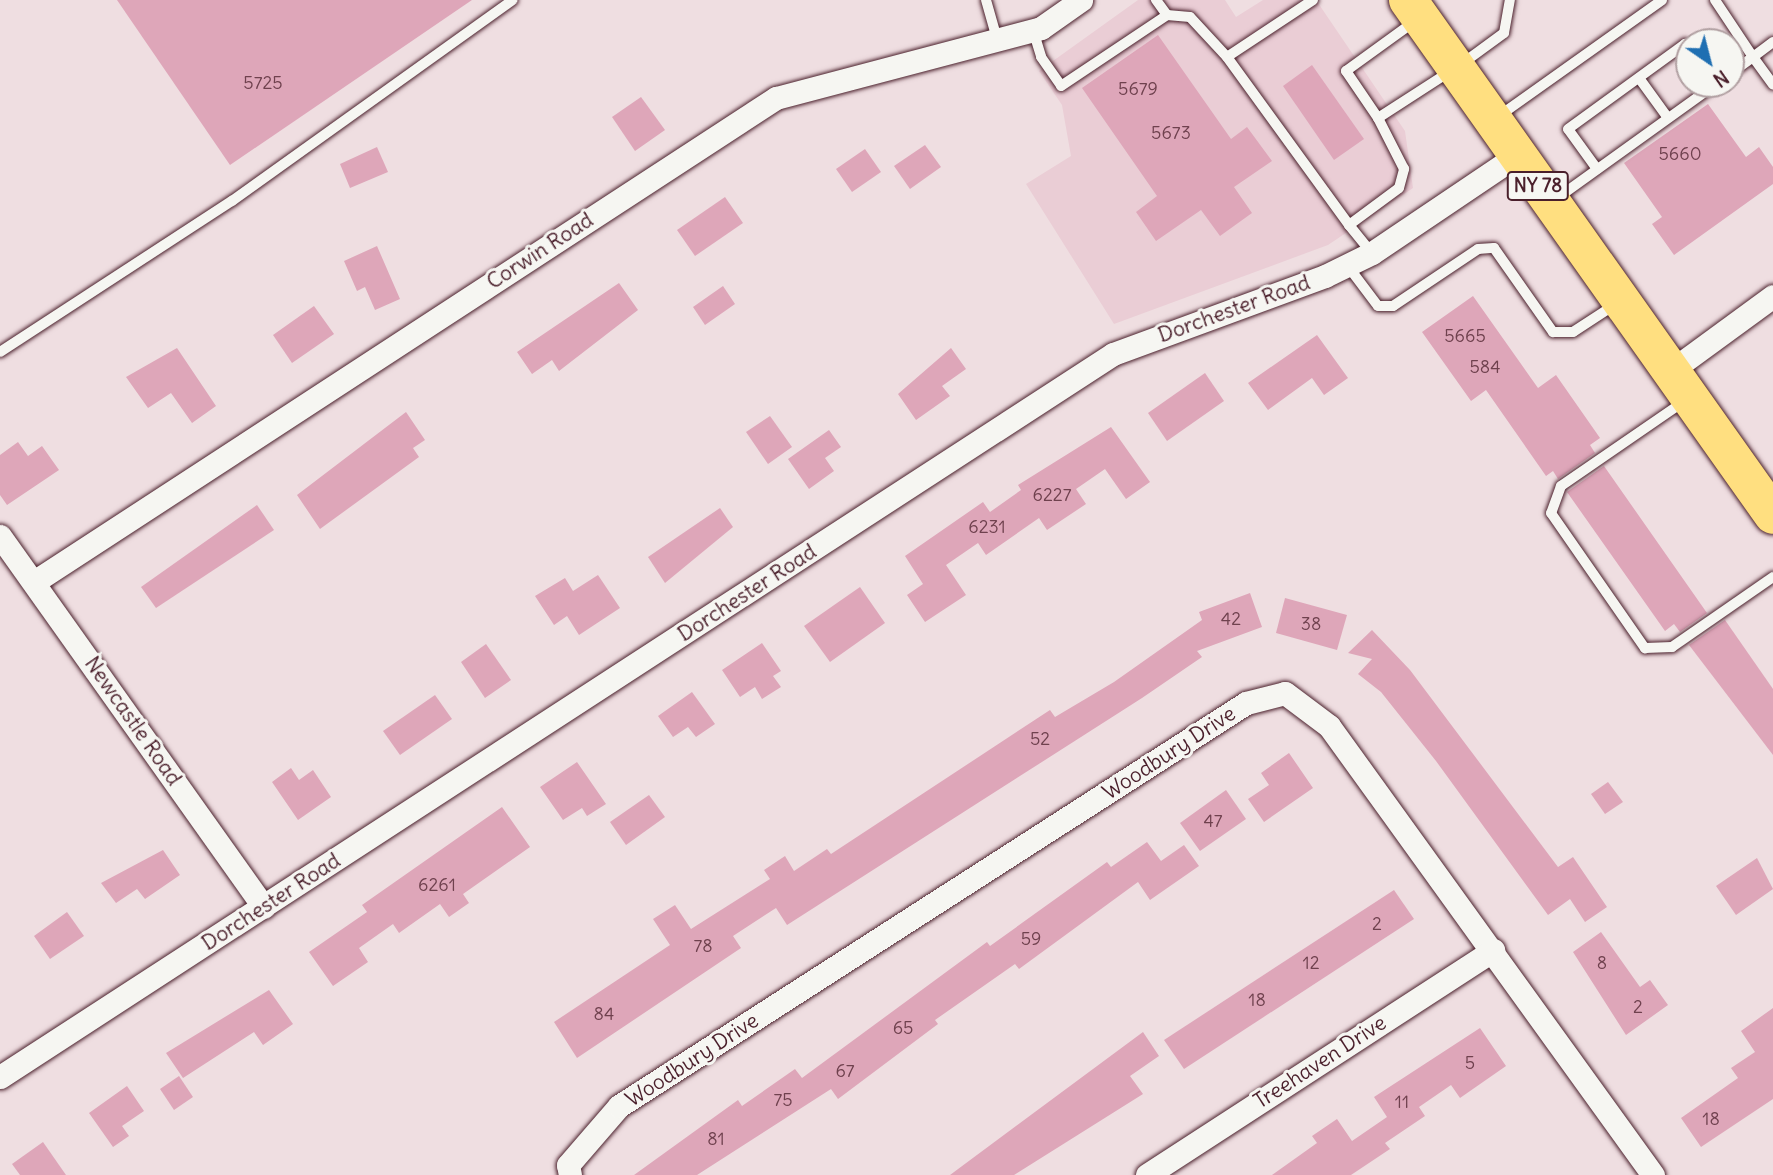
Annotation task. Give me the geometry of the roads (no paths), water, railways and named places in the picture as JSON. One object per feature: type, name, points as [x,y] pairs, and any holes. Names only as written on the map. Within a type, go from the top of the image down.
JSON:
[{"type":"highway","name":"NY 78","points":[[1414,9],[1773,515]]},
{"type":"street","name":"Corwin Road","points":[[34,582],[776,98],[1034,30],[1081,0]]},
{"type":"street","name":"Dorchester Road","points":[[0,1077],[1113,354],[1372,253],[1517,156]]},
{"type":"street","points":[[1681,383],[1773,296]]},
{"type":"street","name":"Newcastle Road","points":[[0,536],[264,907]]},
{"type":"street","name":"Woodbury Drive","points":[[570,1175],[568,1165],[619,1107],[1246,704],[1285,693],[1329,726],[1653,1175]]},
{"type":"street","name":"Treehaven Drive","points":[[1147,1175],[1493,950]]},
{"type":"lane","points":[[0,352],[232,201],[513,0]]},
{"type":"lane","points":[[986,0],[997,40]]},
{"type":"lane","points":[[1156,0],[1167,15]]},
{"type":"lane","points":[[1227,57],[1313,0]]},
{"type":"lane","points":[[1378,118],[1456,68],[1504,33],[1510,0]]},
{"type":"lane","points":[[1493,121],[1662,0]]},
{"type":"lane","points":[[1715,0],[1773,85]]},
{"type":"lane","points":[[1349,225],[1399,188],[1404,169],[1378,118],[1346,71],[1414,9]]},
{"type":"lane","points":[[1034,30],[1041,57],[1061,86],[1167,15],[1190,17],[1227,57],[1372,253]]},
{"type":"lane","points":[[1745,63],[1773,42]]},
{"type":"lane","points":[[1597,169],[1568,129],[1675,51]]},
{"type":"lane","points":[[1639,78],[1668,118]]},
{"type":"lane","points":[[1551,203],[1695,98]]},
{"type":"lane","points":[[1347,265],[1378,306],[1393,306],[1478,249],[1494,248],[1553,332],[1573,332],[1622,301]]},
{"type":"lane","points":[[1681,383],[1561,486],[1551,513],[1645,648],[1672,647],[1773,577]]}]
